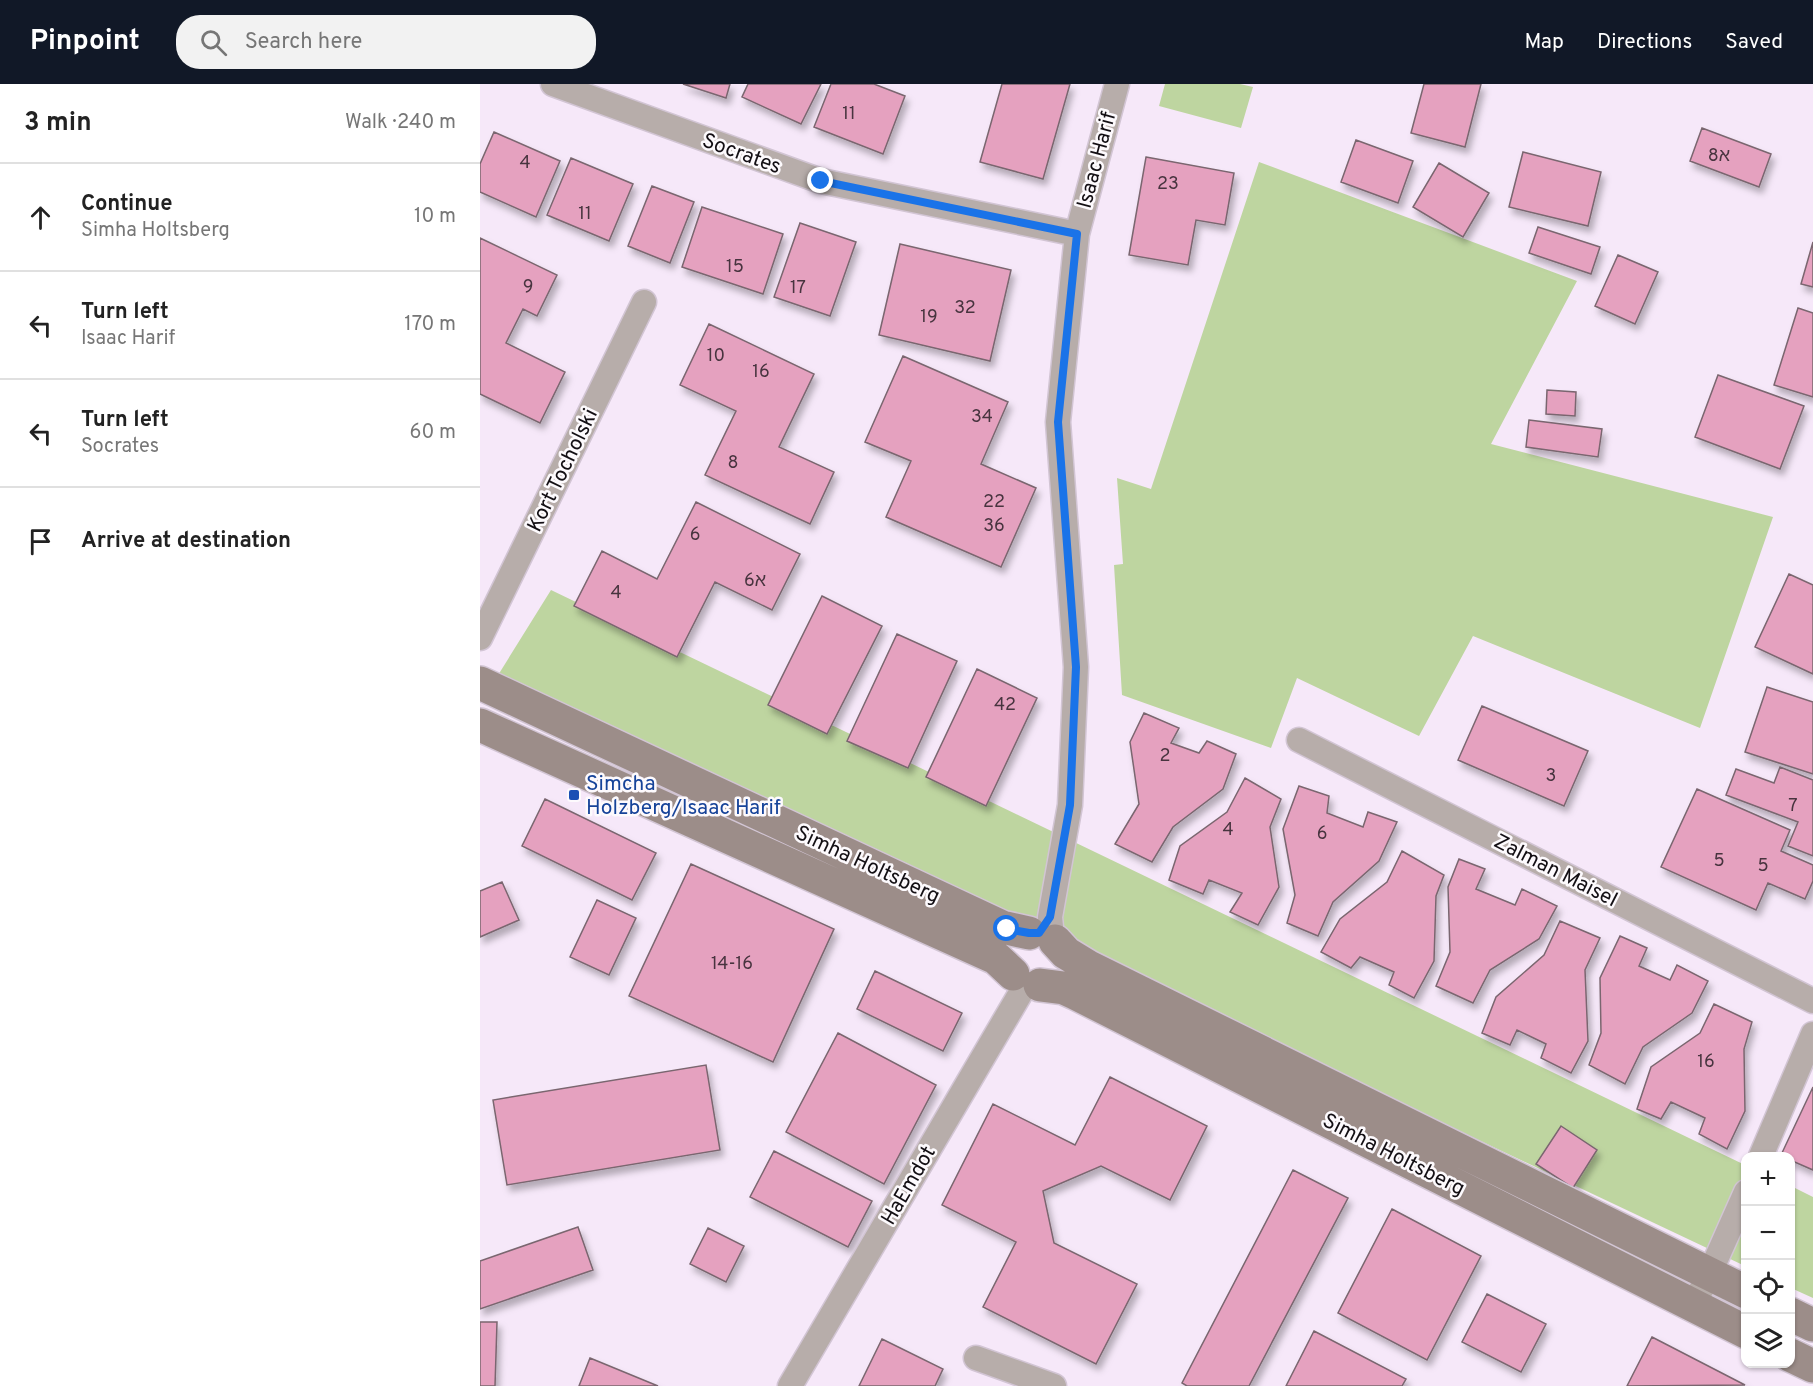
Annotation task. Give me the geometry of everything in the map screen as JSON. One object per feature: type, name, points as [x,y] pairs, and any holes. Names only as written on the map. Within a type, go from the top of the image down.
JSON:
[{"type":"street","name":"Socrates","points":[[553,84],[821,181],[1077,234]]},
{"type":"street","name":"Isaac Harif","points":[[1045,932],[1070,805],[1076,667],[1058,422],[1077,234],[1117,84]]},
{"type":"street","name":"Kort Tocholski","points":[[480,638],[644,302]]},
{"type":"street","name":"Simha Holtsberg","points":[[480,683],[1002,927],[1045,932],[1066,953],[1089,967],[1741,1290]]},
{"type":"street","name":"Simha Holtsberg","points":[[480,725],[996,958],[1026,981],[1064,988],[1075,993],[1741,1329]]},
{"type":"street","name":"Zalman Maisel","points":[[1299,740],[1813,1001]]},
{"type":"street","points":[[1045,932],[1062,956],[1059,971],[1054,978],[1026,981],[1009,958],[1010,950],[1014,942],[1045,932]]},
{"type":"street","name":"HaEmdot","points":[[790,1386],[1026,981]]},
{"type":"street","points":[[1763,1152],[1813,1034]]},
{"type":"street","points":[[1693,1305],[1741,1203]]},
{"type":"street","points":[[1795,1316],[1813,1324]]},
{"type":"street","points":[[1795,1357],[1813,1366]]},
{"type":"street","points":[[976,1358],[1054,1386]]},
{"type":"green space","points":[[1165,84],[1240,84],[1253,87],[1241,128],[1159,106]]},
{"type":"green space","points":[[1259,162],[1577,281],[1491,444],[1773,517],[1700,728],[1473,636],[1419,736],[1297,678],[1271,748],[1122,695],[1114,565],[1123,564],[1117,478],[1151,489]]},
{"type":"green space","points":[[551,590],[1741,1163],[1741,1264],[1005,916],[495,680]]},
{"type":"green space","points":[[1795,1188],[1813,1197],[1813,1298],[1795,1290]]},
{"type":"building","points":[[683,84],[730,84],[726,98]]},
{"type":"building","points":[[748,84],[821,84],[801,124],[742,97]]},
{"type":"building","points":[[831,84],[874,84],[905,96],[883,154],[814,127]]},
{"type":"building","points":[[1002,84],[1070,84],[1043,179],[980,162]]},
{"type":"building","points":[[1424,84],[1481,84],[1465,147],[1411,133]]},
{"type":"building","points":[[1702,128],[1771,154],[1759,187],[1690,161]]},
{"type":"building","points":[[494,132],[560,161],[536,217],[480,192],[480,164]]},
{"type":"building","points":[[1356,140],[1413,161],[1398,203],[1341,182]]},
{"type":"building","points":[[1523,152],[1601,172],[1588,226],[1509,207]]},
{"type":"building","points":[[1146,157],[1234,173],[1225,225],[1196,220],[1188,265],[1129,255]]},
{"type":"building","points":[[571,158],[633,184],[609,241],[547,215]]},
{"type":"building","points":[[1439,163],[1489,193],[1463,237],[1413,207]]},
{"type":"building","points":[[652,186],[694,202],[670,263],[628,246]]},
{"type":"building","points":[[702,207],[783,234],[763,294],[682,267]]},
{"type":"building","points":[[800,223],[856,242],[830,316],[774,297]]},
{"type":"building","points":[[1538,227],[1600,247],[1591,274],[1529,253]]},
{"type":"building","points":[[480,238],[557,275],[537,316],[523,309],[506,343],[565,372],[540,423],[480,394]]},
{"type":"building","points":[[1813,242],[1813,287],[1801,284]]},
{"type":"building","points":[[900,244],[1011,270],[990,361],[879,335]]},
{"type":"building","points":[[1618,255],[1658,272],[1635,324],[1595,306]]},
{"type":"building","points":[[1798,308],[1813,313],[1813,397],[1774,385]]},
{"type":"building","points":[[709,324],[814,374],[779,447],[834,472],[810,524],[705,475],[736,411],[680,385]]},
{"type":"building","points":[[903,356],[1008,402],[981,464],[1036,488],[1001,567],[886,517],[911,461],[865,442]]},
{"type":"building","points":[[1718,375],[1804,406],[1780,469],[1695,437]]},
{"type":"building","points":[[1547,390],[1576,392],[1575,416],[1546,414]]},
{"type":"building","points":[[1529,420],[1602,429],[1598,457],[1526,447]]},
{"type":"building","points":[[696,502],[800,554],[772,610],[715,582],[677,657],[574,606],[602,551],[657,579]]},
{"type":"building","points":[[1789,574],[1813,585],[1813,674],[1755,647]]},
{"type":"building","points":[[822,596],[882,626],[827,734],[768,705]]},
{"type":"building","points":[[897,634],[957,661],[908,768],[847,741]]},
{"type":"building","points":[[977,669],[1037,698],[986,806],[926,777]]},
{"type":"building","points":[[1767,687],[1813,702],[1813,774],[1745,752]]},
{"type":"building","points":[[1482,706],[1588,751],[1564,806],[1458,760]]},
{"type":"building","points":[[1144,713],[1179,728],[1171,743],[1199,753],[1207,741],[1236,754],[1223,789],[1173,827],[1152,862],[1115,844],[1139,804],[1130,742]]},
{"type":"building","points":[[1780,767],[1813,780],[1813,856],[1788,846],[1798,822],[1726,795],[1736,769],[1774,783]]},
{"type":"building","points":[[1245,778],[1281,799],[1270,827],[1279,887],[1258,925],[1230,912],[1242,893],[1209,880],[1203,894],[1169,880],[1180,846],[1227,812]]},
{"type":"building","points":[[1299,786],[1329,796],[1327,813],[1363,827],[1368,812],[1397,822],[1379,861],[1333,902],[1318,936],[1287,923],[1295,895],[1283,829]]},
{"type":"building","points":[[1697,789],[1790,830],[1781,851],[1813,865],[1813,881],[1805,899],[1768,883],[1756,910],[1661,867]]},
{"type":"building","points":[[545,799],[656,853],[632,900],[522,846]]},
{"type":"building","points":[[1402,851],[1444,875],[1436,896],[1434,961],[1414,998],[1389,985],[1394,972],[1360,957],[1351,968],[1321,952],[1340,919],[1387,882]]},
{"type":"building","points":[[1459,859],[1485,869],[1476,889],[1515,905],[1522,889],[1557,906],[1539,939],[1490,970],[1473,1003],[1436,986],[1450,952],[1448,887]]},
{"type":"building","points":[[691,864],[834,929],[773,1062],[629,996]]},
{"type":"building","points":[[502,882],[519,920],[480,937],[480,891]]},
{"type":"building","points":[[597,900],[636,918],[609,975],[570,957]]},
{"type":"building","points":[[1560,921],[1600,938],[1585,970],[1588,1041],[1571,1073],[1541,1058],[1546,1044],[1517,1030],[1510,1045],[1482,1033],[1496,997],[1544,955]]},
{"type":"building","points":[[1620,936],[1647,948],[1639,966],[1670,980],[1677,965],[1708,981],[1692,1013],[1643,1047],[1625,1084],[1589,1065],[1601,1033],[1600,978]]},
{"type":"building","points":[[875,971],[962,1013],[943,1051],[857,1009]]},
{"type":"building","points":[[1714,1004],[1752,1022],[1744,1049],[1745,1111],[1727,1149],[1699,1134],[1705,1118],[1671,1102],[1661,1119],[1637,1109],[1651,1067],[1700,1033]]},
{"type":"building","points":[[838,1033],[936,1085],[884,1184],[786,1132]]},
{"type":"building","points":[[706,1065],[720,1150],[507,1185],[493,1100]]},
{"type":"building","points":[[1110,1077],[1207,1126],[1170,1200],[1101,1166],[1043,1191],[1054,1243],[1137,1284],[1096,1364],[983,1307],[1016,1242],[942,1205],[993,1104],[1075,1145]]},
{"type":"building","points":[[1813,1087],[1813,1170],[1795,1162],[1795,1152],[1782,1152]]},
{"type":"building","points":[[1561,1126],[1597,1150],[1573,1188],[1536,1164]]},
{"type":"building","points":[[774,1151],[872,1201],[848,1247],[750,1197]]},
{"type":"building","points":[[1293,1170],[1348,1198],[1249,1386],[1187,1386],[1182,1383]]},
{"type":"building","points":[[1392,1209],[1481,1256],[1427,1360],[1338,1313]]},
{"type":"building","points":[[578,1227],[593,1270],[480,1309],[480,1261]]},
{"type":"building","points":[[708,1228],[744,1246],[726,1282],[690,1264]]},
{"type":"building","points":[[1487,1294],[1546,1324],[1521,1372],[1462,1342]]},
{"type":"building","points":[[480,1322],[497,1322],[495,1386],[480,1386]]},
{"type":"building","points":[[1314,1331],[1406,1379],[1402,1386],[1286,1386]]},
{"type":"building","points":[[1652,1337],[1745,1385],[1627,1386]]},
{"type":"building","points":[[882,1339],[943,1369],[935,1386],[859,1386]]},
{"type":"building","points":[[590,1358],[658,1386],[579,1386]]},
{"type":"place","name":"Simcha Holzberg/Isaac Harif","points":[[574,795]]},
{"type":"route","points":[[821,181],[1077,234],[1058,422],[1076,667],[1070,805],[1050,917],[1039,933],[1007,929]]}]
